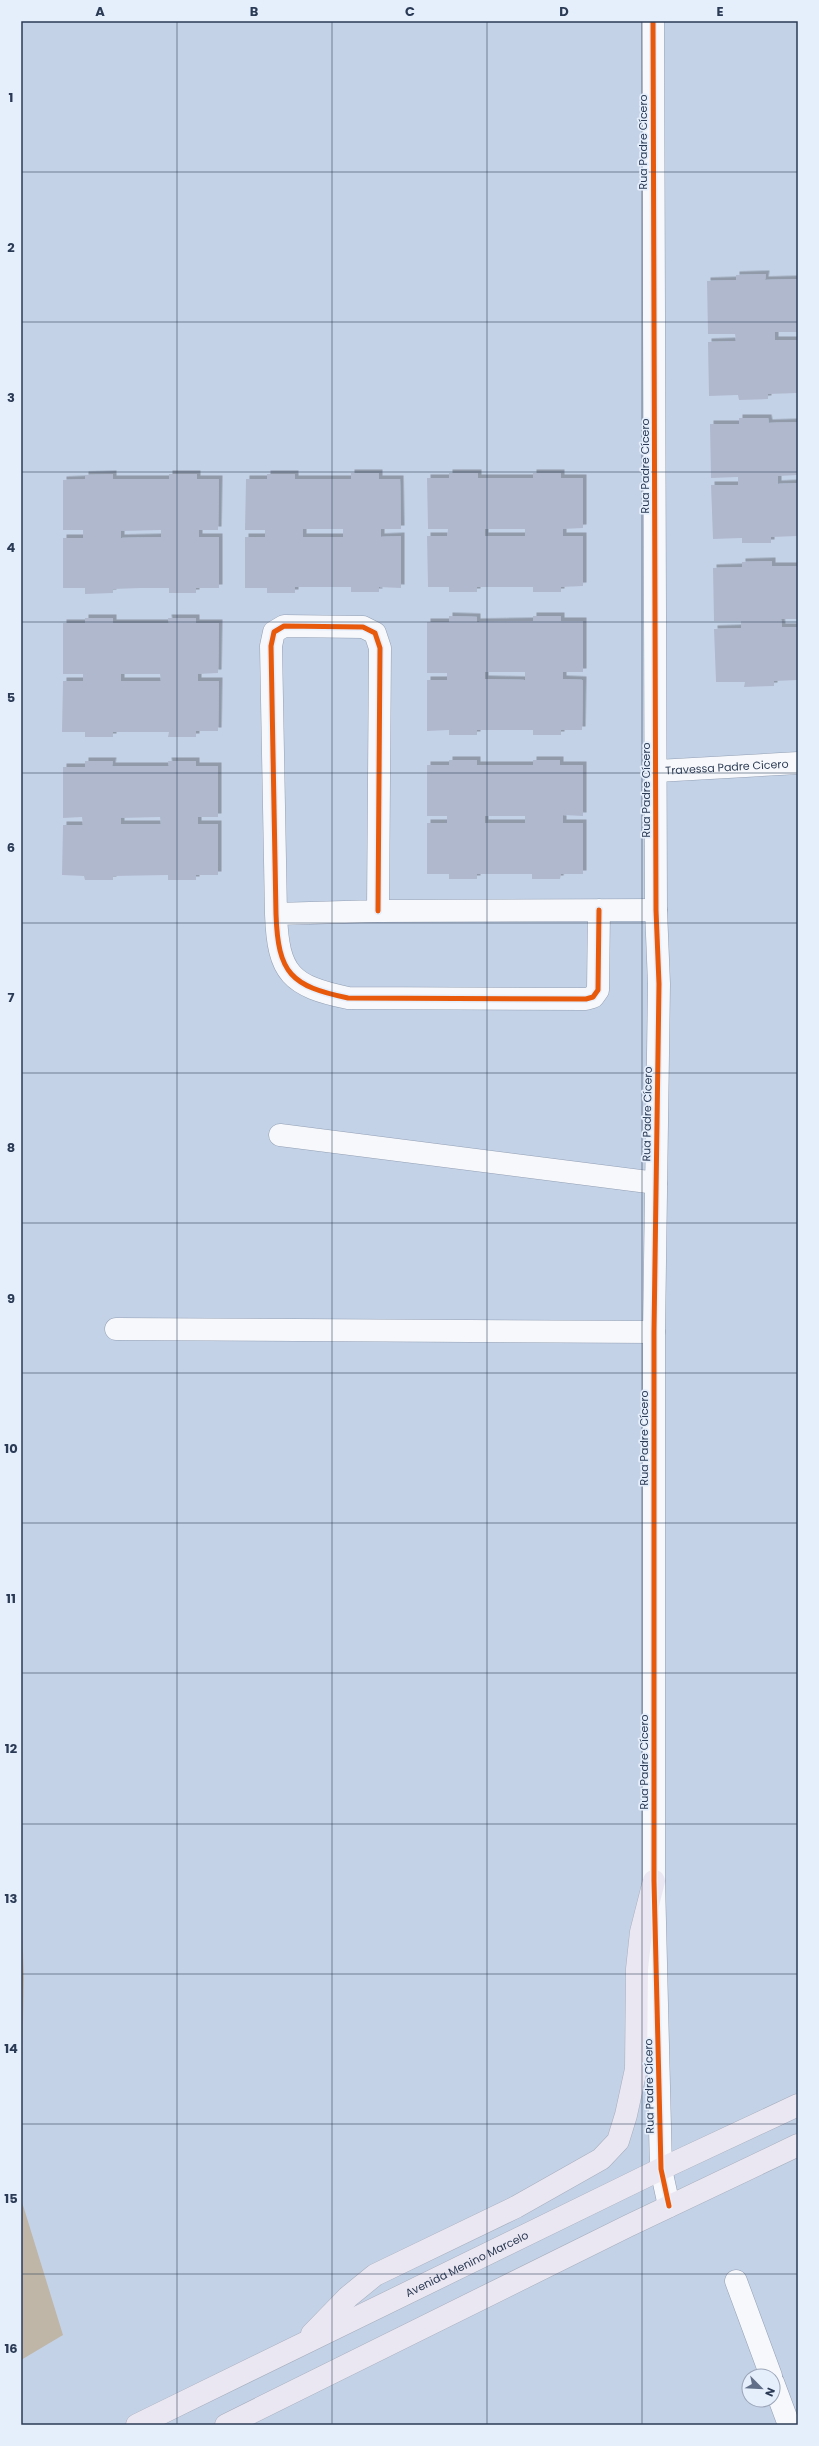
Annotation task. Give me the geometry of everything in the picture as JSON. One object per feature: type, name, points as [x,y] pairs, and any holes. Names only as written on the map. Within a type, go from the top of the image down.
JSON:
[{"type":"main road","points":[[302,2343],[348,2297],[375,2275],[516,2207],[600,2159],[618,2141],[626,2115],[636,2069],[638,1962],[641,1932],[654,1881]]},
{"type":"main road","name":"Avenida Menino Marcelo","points":[[137,2425],[302,2343],[798,2105]]},
{"type":"main road","points":[[226,2425],[669,2206],[798,2145]]},
{"type":"street","name":"Rua Padre Cícero","points":[[653,21],[657,771],[656,910],[659,984],[654,1332],[654,1881],[662,2169],[669,2206]]},
{"type":"street","points":[[378,911],[378,643],[375,632],[363,627],[284,626],[274,632],[271,646],[276,914],[277,942],[284,962],[294,979],[320,992],[348,998],[586,999],[593,996],[598,990],[599,910]]},
{"type":"street","name":"Travessa Padre Cicero","points":[[657,771],[798,763]]},
{"type":"street","points":[[276,914],[378,911],[656,910]]},
{"type":"street","points":[[280,1135],[656,1183]]},
{"type":"street","points":[[116,1329],[654,1332]]},
{"type":"street","points":[[736,2281],[768,2368]]},
{"type":"street","points":[[781,2404],[789,2425]]},
{"type":"shaded area","points":[[21,1899],[24,1978],[21,2110]]},
{"type":"shaded area","points":[[21,2169],[22,2202],[63,2335],[21,2360]]},
{"type":"building","points":[[766,274],[765,280],[798,279],[798,332],[775,332],[775,340],[798,340],[798,393],[768,394],[768,399],[739,400],[738,395],[709,396],[708,342],[736,341],[735,334],[708,334],[707,281],[736,280],[736,275]]},
{"type":"building","points":[[739,418],[768,418],[769,423],[798,422],[798,475],[778,476],[778,484],[798,483],[798,536],[771,537],[771,543],[742,543],[742,538],[713,539],[711,485],[738,485],[738,477],[711,478],[710,424],[739,424]]},
{"type":"building","points":[[351,473],[379,473],[379,479],[400,479],[401,529],[381,529],[381,537],[401,536],[401,588],[379,587],[379,592],[351,592],[351,587],[295,587],[295,593],[267,593],[267,588],[245,588],[245,537],[265,537],[265,530],[245,530],[246,479],[267,479],[267,474],[295,474],[295,479],[351,479]],"holes":[[[303,529],[343,529],[343,537],[303,537]]]},
{"type":"building","points":[[449,473],[478,473],[478,478],[533,478],[533,473],[561,473],[561,478],[583,478],[583,528],[563,529],[563,536],[583,536],[583,586],[561,587],[561,592],[533,592],[533,587],[477,587],[477,592],[449,592],[449,587],[428,587],[427,536],[447,536],[448,529],[428,529],[427,478],[449,478]],"holes":[[[485,529],[525,529],[525,536],[485,536]]]},
{"type":"building","points":[[113,474],[113,479],[169,479],[169,474],[197,474],[197,479],[219,479],[218,530],[199,530],[199,537],[219,537],[219,588],[196,588],[196,593],[169,593],[169,588],[141,588],[113,589],[113,593],[85,594],[85,588],[63,588],[63,538],[83,538],[83,530],[63,530],[63,480],[85,479],[85,475]],"holes":[[[161,530],[161,537],[121,538],[121,531]]]},
{"type":"building","points":[[772,561],[772,566],[798,566],[798,619],[781,619],[782,627],[798,627],[798,680],[774,681],[774,686],[744,687],[745,682],[716,682],[714,629],[741,628],[741,621],[714,621],[713,568],[742,567],[742,562]]},
{"type":"building","points":[[449,616],[477,617],[477,622],[533,621],[533,616],[561,616],[561,621],[583,621],[583,672],[563,672],[563,679],[583,680],[582,730],[561,730],[561,735],[533,735],[533,730],[477,730],[477,735],[449,735],[449,730],[427,731],[427,680],[447,680],[447,673],[427,673],[427,622],[449,622]],"holes":[[[485,672],[525,672],[525,680],[485,679]]]},
{"type":"building","points":[[85,618],[113,618],[113,623],[169,623],[168,618],[196,618],[196,623],[219,623],[218,673],[198,674],[198,681],[219,681],[218,731],[196,731],[196,737],[168,737],[169,732],[113,732],[113,737],[85,737],[85,732],[62,732],[63,681],[83,681],[83,674],[63,674],[63,623],[85,623]],"holes":[[[121,674],[160,674],[161,681],[121,681]]]},
{"type":"building","points":[[449,760],[477,760],[477,765],[533,765],[533,760],[560,760],[560,765],[583,765],[583,816],[563,815],[563,823],[583,823],[583,874],[561,874],[560,879],[532,879],[532,874],[477,874],[477,879],[449,879],[449,874],[427,874],[427,823],[447,823],[447,816],[427,816],[427,765],[449,765]],"holes":[[[485,816],[525,816],[525,823],[485,823]]]},
{"type":"building","points":[[85,761],[113,761],[112,766],[169,766],[168,761],[196,761],[196,766],[218,766],[218,817],[198,817],[198,824],[218,824],[218,875],[196,875],[196,880],[168,880],[168,875],[113,876],[113,880],[85,880],[84,876],[62,875],[63,825],[83,825],[82,817],[63,818],[63,767],[85,767]],"holes":[[[160,817],[161,824],[121,824],[121,818]]]},
{"type":"cycle path","points":[[653,21],[656,910],[659,984],[654,1332],[654,1881],[661,2169],[669,2206]]},
{"type":"cycle path","points":[[378,911],[380,648],[375,633],[363,627],[284,626],[274,632],[271,646],[276,914],[280,951],[291,974],[301,982],[313,988],[348,998],[586,999],[593,997],[598,990],[599,910]]}]
